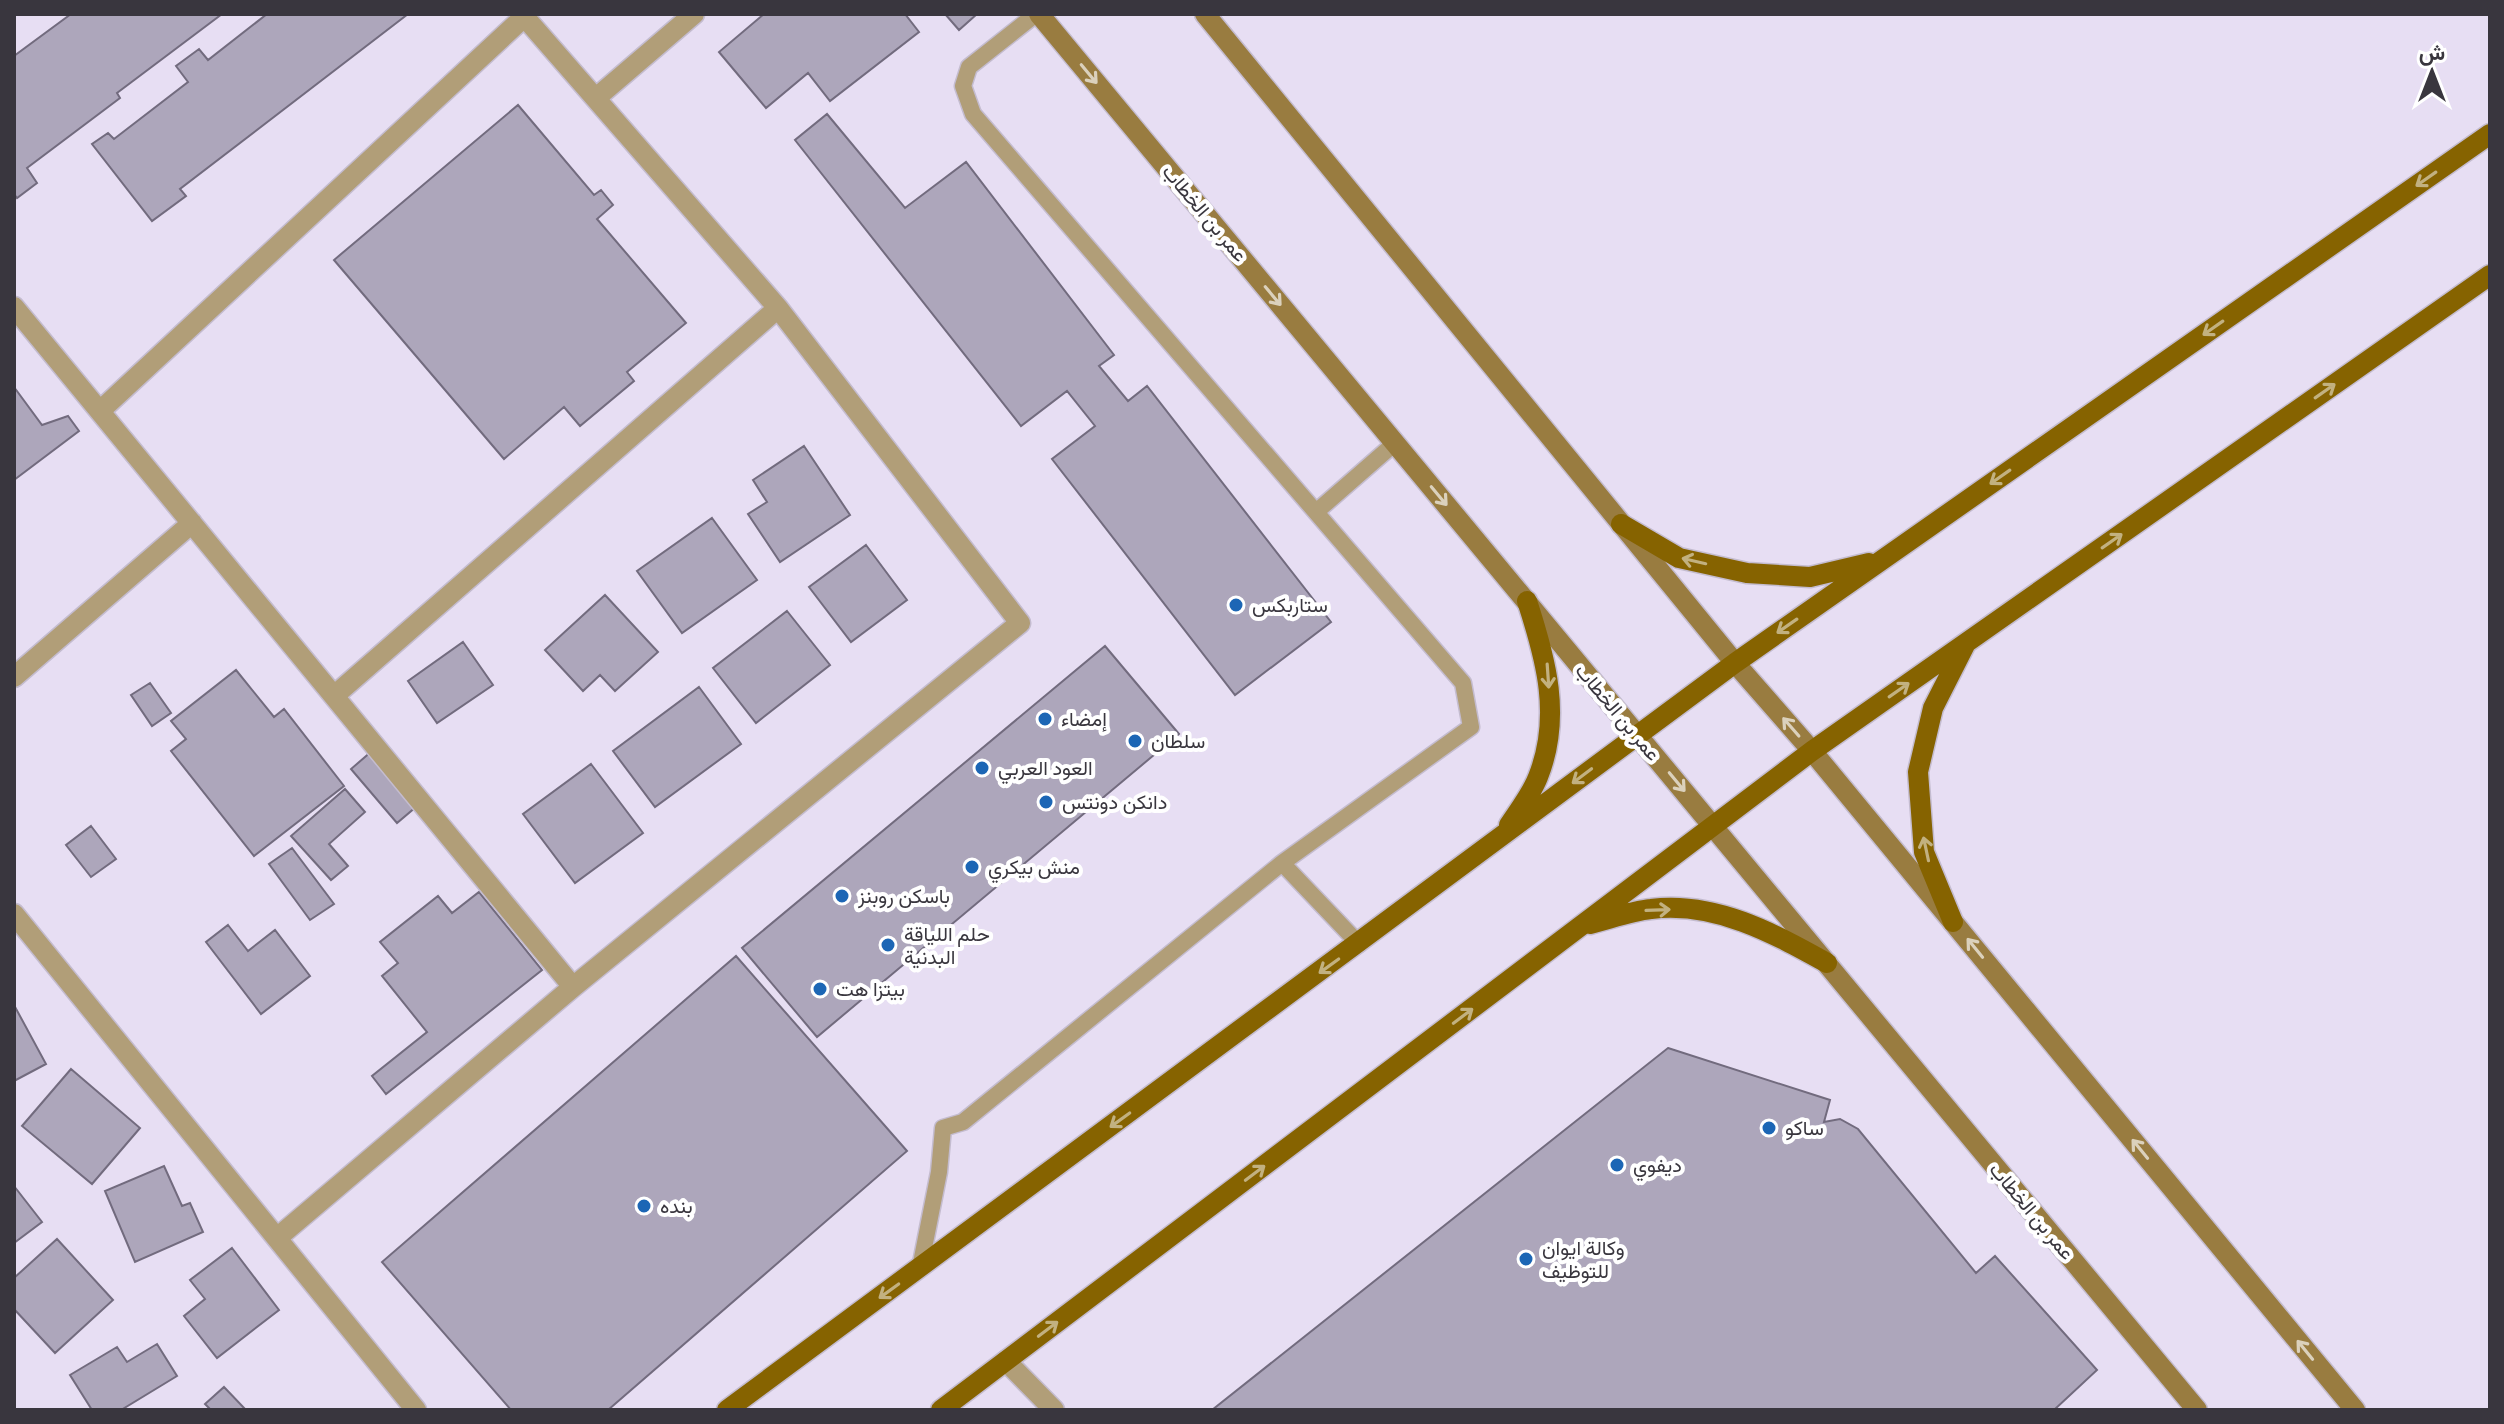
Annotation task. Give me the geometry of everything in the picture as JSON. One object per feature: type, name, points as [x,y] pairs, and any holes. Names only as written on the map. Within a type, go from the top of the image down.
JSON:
[{"type":"main road","points":[[727,1410],[1735,663],[2490,134]]},
{"type":"main road","points":[[941,1410],[1812,751],[2490,275]]},
{"type":"main road","points":[[1621,524],[1679,558],[1747,573],[1810,577],[1881,560]]},
{"type":"main road","points":[[1503,835],[1538,777],[1549,726],[1548,665],[1527,601]]},
{"type":"main road","points":[[1953,922],[1924,852],[1918,772],[1933,708],[1967,643]]},
{"type":"main road","points":[[1582,926],[1652,909],[1708,911],[1768,930],[1827,963]]},
{"type":"street","points":[[596,98],[694,14]]},
{"type":"street","name":"عمر بن الخطاب","points":[[1038,14],[2197,1410]]},
{"type":"street","points":[[1205,14],[1735,663],[1812,751],[2355,1410]]},
{"type":"street","points":[[100,411],[523,15],[778,308],[1020,623],[573,987],[277,1238]]},
{"type":"street","points":[[14,307],[573,987]]},
{"type":"street","points":[[334,696],[778,308]]},
{"type":"street","points":[[14,677],[192,523]]},
{"type":"street","points":[[14,914],[416,1410]]},
{"type":"street","points":[[1006,1361],[1054,1410]]},
{"type":"lane","points":[[920,1268],[939,1172],[943,1128],[963,1122],[1282,863],[1471,727],[1463,683],[973,114],[963,86],[969,67],[1038,14]]},
{"type":"lane","points":[[1316,512],[1395,443]]},
{"type":"lane","points":[[1282,863],[1359,944]]},
{"type":"building","points":[[71,14],[222,14],[117,93],[120,98],[27,168],[37,183],[17,198],[14,194],[14,56]]},
{"type":"building","points":[[267,14],[408,14],[180,189],[186,196],[152,221],[92,144],[108,133],[114,139],[188,82],[176,66],[199,49],[208,60]]},
{"type":"building","points":[[764,14],[905,14],[919,32],[830,101],[808,73],[766,108],[719,52]]},
{"type":"building","points":[[945,14],[977,14],[959,30]]},
{"type":"building","points":[[518,105],[594,195],[601,190],[613,205],[597,219],[686,323],[627,372],[634,381],[580,426],[564,407],[504,459],[334,260]]},
{"type":"building","points":[[827,114],[905,208],[966,162],[1114,355],[1099,366],[1128,401],[1147,386],[1331,622],[1235,695],[1052,459],[1095,426],[1067,391],[1021,426],[795,140]]},
{"type":"building","points":[[14,387],[42,425],[68,416],[79,431],[14,480]]},
{"type":"building","points":[[804,446],[850,515],[780,562],[748,514],[767,502],[753,480]]},
{"type":"building","points":[[712,518],[757,580],[682,633],[637,571]]},
{"type":"building","points":[[866,545],[907,600],[851,642],[809,587]]},
{"type":"building","points":[[605,595],[658,652],[615,691],[600,675],[583,691],[545,650]]},
{"type":"building","points":[[787,611],[830,665],[756,723],[713,668]]},
{"type":"building","points":[[463,642],[493,685],[437,723],[408,681]]},
{"type":"building","points":[[1105,646],[1179,734],[817,1037],[742,948]]},
{"type":"building","points":[[236,670],[274,717],[284,709],[344,786],[254,856],[171,751],[186,739],[171,721]]},
{"type":"building","points":[[150,683],[171,713],[152,726],[131,695]]},
{"type":"building","points":[[699,687],[741,744],[655,807],[613,751]]},
{"type":"building","points":[[372,751],[417,806],[397,823],[351,769]]},
{"type":"building","points":[[591,764],[643,833],[575,883],[523,814]]},
{"type":"building","points":[[345,789],[365,812],[329,844],[348,866],[331,880],[291,836]]},
{"type":"building","points":[[91,826],[116,859],[91,877],[66,845]]},
{"type":"building","points":[[292,848],[334,904],[310,920],[269,864]]},
{"type":"building","points":[[479,892],[542,970],[386,1094],[372,1076],[427,1032],[382,976],[398,963],[380,942],[438,896],[452,913]]},
{"type":"building","points":[[228,925],[248,951],[275,930],[310,976],[261,1014],[206,942]]},
{"type":"building","name":"بنده","points":[[736,956],[907,1151],[608,1410],[511,1410],[382,1262]]},
{"type":"building","points":[[14,1005],[46,1064],[14,1081]]},
{"type":"building","points":[[1668,1048],[1830,1100],[1824,1122],[1840,1119],[1858,1129],[1976,1273],[1995,1256],[2097,1370],[2054,1410],[1212,1410]]},
{"type":"building","points":[[71,1069],[140,1128],[92,1184],[22,1126]]},
{"type":"building","points":[[164,1166],[182,1206],[190,1203],[203,1232],[135,1262],[105,1191]]},
{"type":"building","points":[[14,1186],[42,1222],[14,1243]]},
{"type":"building","points":[[57,1239],[113,1300],[55,1353],[14,1309],[14,1278]]},
{"type":"building","points":[[232,1248],[279,1310],[217,1358],[184,1316],[205,1299],[190,1280]]},
{"type":"building","points":[[157,1344],[177,1376],[121,1410],[92,1410],[70,1375],[117,1347],[127,1362]]},
{"type":"building","points":[[224,1387],[246,1410],[211,1410],[205,1404]]},
{"type":"place","name":"ستاربكس","points":[[1236,605]]},
{"type":"place","name":"إمضاء","points":[[1045,719]]},
{"type":"place","name":"سلطان","points":[[1135,741]]},
{"type":"place","name":"العود العربي","points":[[982,768]]},
{"type":"place","name":"دانكن دونتس","points":[[1046,802]]},
{"type":"place","name":"منش بيكري","points":[[972,867]]},
{"type":"place","name":"باسكن روبنز","points":[[842,896]]},
{"type":"place","name":"حلم اللياقة البدنية","points":[[888,945]]},
{"type":"place","name":"بيتزا هت","points":[[820,989]]},
{"type":"place","name":"ساكو","points":[[1769,1128]]},
{"type":"place","name":"ديفوي","points":[[1617,1165]]},
{"type":"place","name":"بنده","points":[[644,1206]]},
{"type":"place","name":"وكالة ايوان للتوظيف","points":[[1526,1259]]}]
